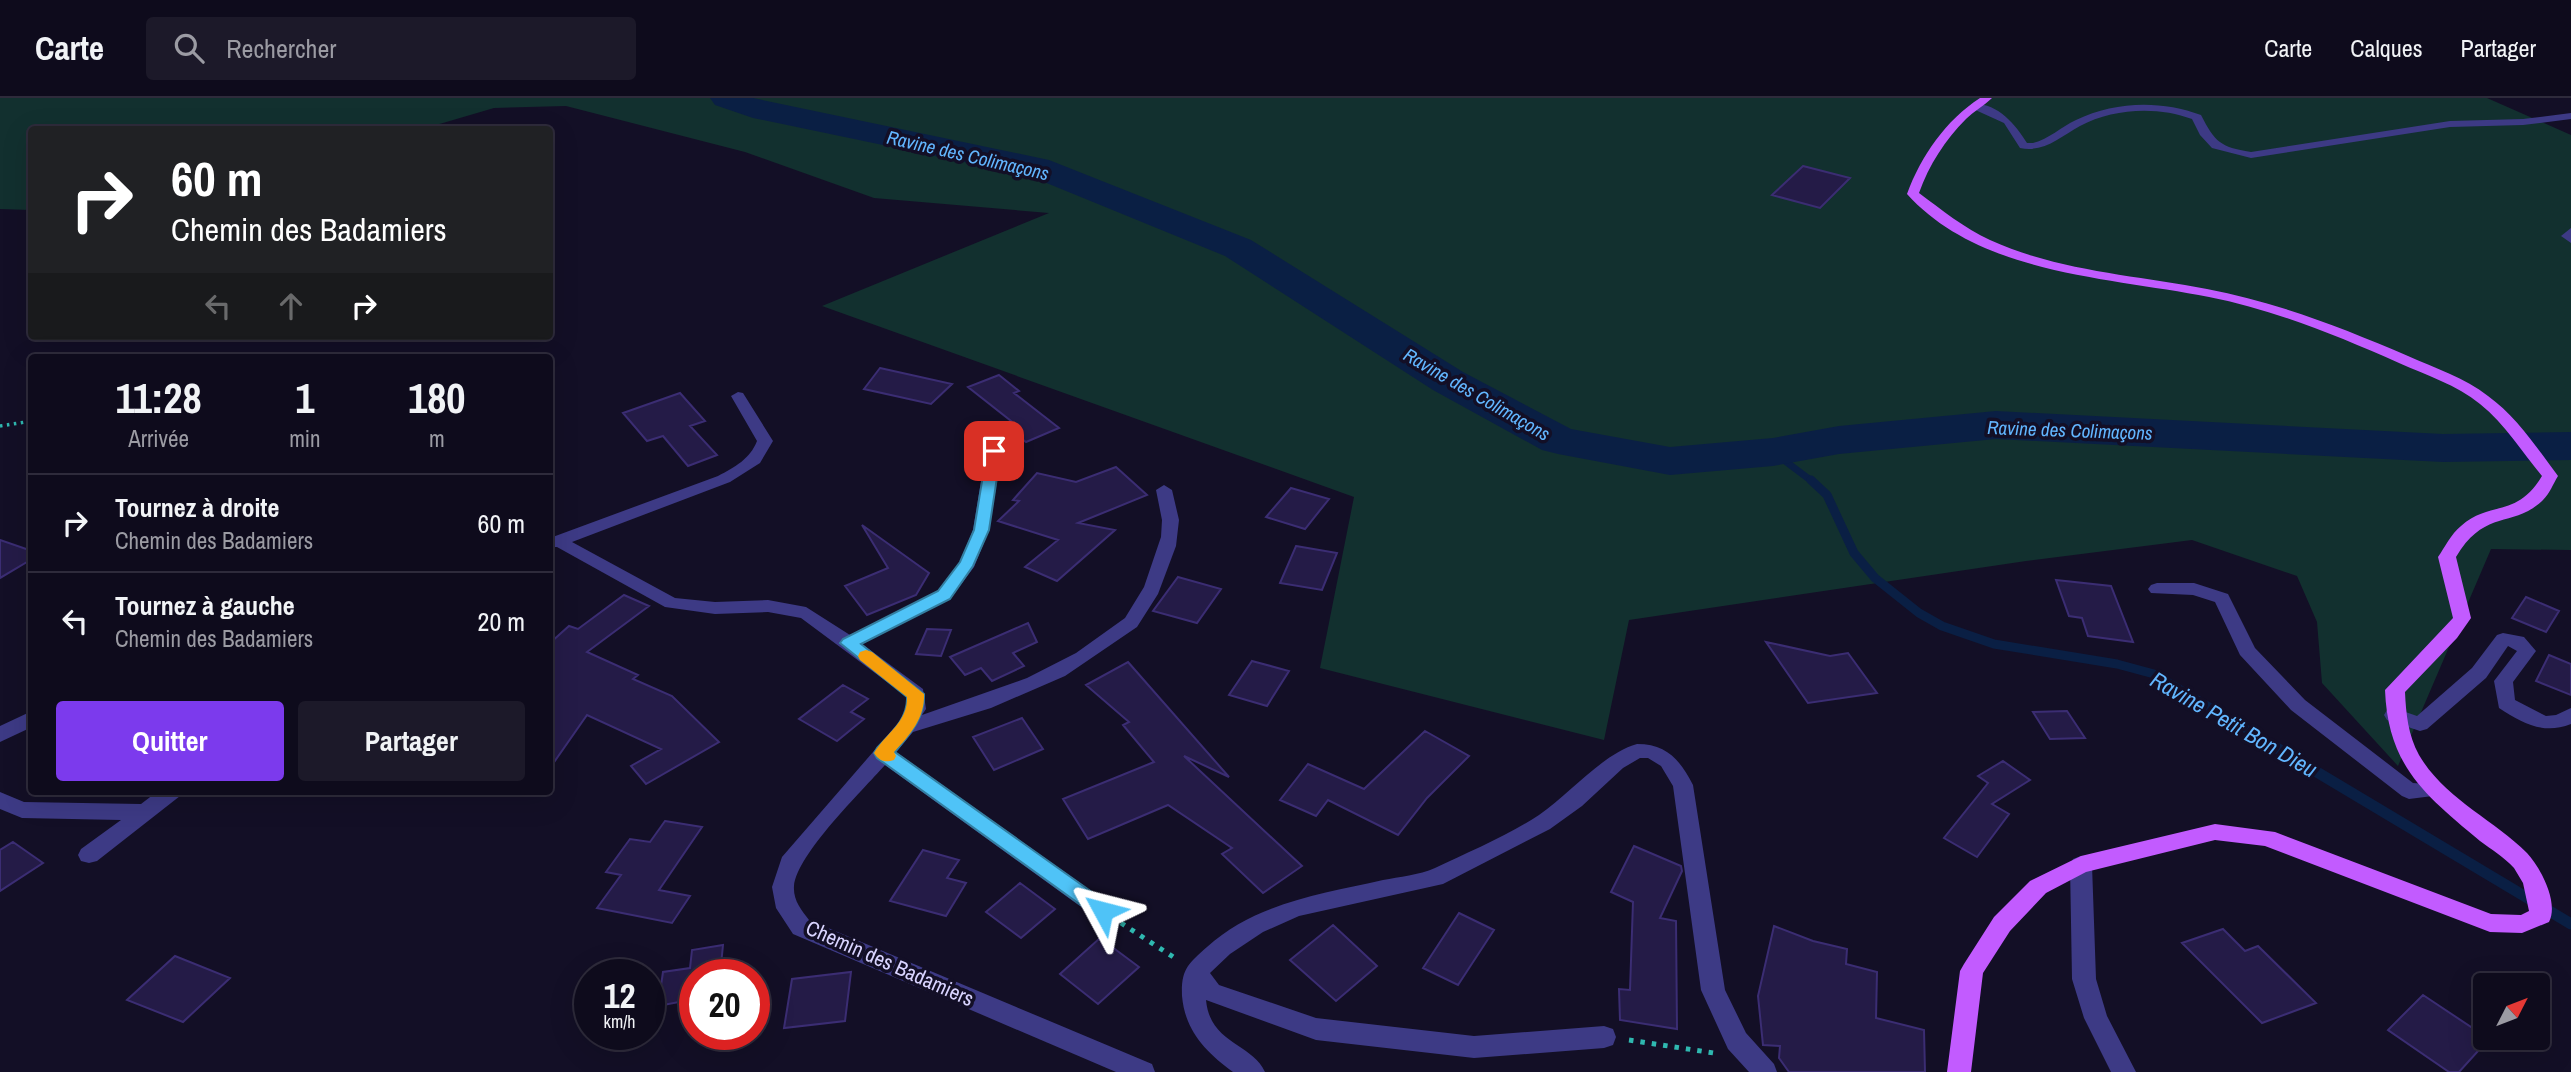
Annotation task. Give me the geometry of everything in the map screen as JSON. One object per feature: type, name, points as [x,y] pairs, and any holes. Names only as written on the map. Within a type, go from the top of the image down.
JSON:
[{"type":"main road","points":[[1959,1072],[1972,971],[2002,923],[2038,887],[2081,865],[2215,832],[2267,838],[2490,923],[2522,924],[2541,916],[2539,894],[2525,865],[2434,790],[2412,764],[2394,715],[2395,690],[2451,634],[2462,618],[2447,556],[2468,528],[2489,517],[2523,506],[2540,495],[2550,476],[2488,403],[2437,375],[2361,341],[2279,312],[2210,293],[2078,274],[2036,264],[2003,251],[1939,217],[1913,194],[1919,174],[1965,112],[1987,98]]},
{"type":"street","points":[[1975,106],[2008,121],[2024,146],[2038,147],[2083,121],[2134,109],[2168,108],[2197,117],[2205,138],[2224,150],[2250,155],[2450,124],[2523,122],[2571,116]]},
{"type":"street","points":[[2571,232],[2567,236],[2571,239]]},
{"type":"street","points":[[555,543],[724,480],[749,465],[761,454],[765,441],[737,396]]},
{"type":"street","points":[[849,643],[944,595],[968,563],[981,530],[994,451]]},
{"type":"street","points":[[906,727],[977,706],[1039,682],[1085,657],[1133,621],[1155,583],[1168,545],[1172,515],[1164,489]]},
{"type":"street","name":"Chemin des Badamiers","points":[[555,543],[671,603],[715,608],[788,607],[806,613],[916,694],[916,709],[906,727],[793,857],[783,887],[787,908],[801,927],[1143,1072]]},
{"type":"street","points":[[2157,589],[2194,589],[2222,598],[2247,651],[2298,705],[2409,791],[2434,790]]},
{"type":"street","points":[[2394,715],[2420,724],[2479,673],[2503,639],[2518,641],[2527,651],[2503,681],[2506,703],[2537,722],[2564,721],[2571,715]]},
{"type":"street","points":[[0,735],[28,720]]},
{"type":"street","points":[[1253,1072],[1220,1048],[1199,1025],[1192,998],[1195,972],[1222,947],[1255,926],[1296,908],[1435,878],[1543,823],[1575,800],[1616,763],[1637,751],[1651,751],[1668,761],[1683,785],[1713,990],[1737,1041],[1759,1065]]},
{"type":"street","points":[[883,753],[1103,911]]},
{"type":"street","points":[[89,855],[167,795]]},
{"type":"street","points":[[0,800],[22,810],[144,812]]},
{"type":"street","points":[[2081,865],[2084,979],[2096,1018],[2124,1072]]},
{"type":"street","points":[[1195,972],[1211,992],[1316,1029],[1474,1047],[1604,1037]]},
{"type":"path","points":[[0,426],[28,422]]},
{"type":"path","points":[[1103,911],[1195,972]]},
{"type":"path","points":[[1604,1037],[1759,1065]]},
{"type":"green space","points":[[0,98],[2487,98],[2571,135],[2571,550],[2491,549],[2398,766],[2322,683],[2317,622],[2297,576],[2192,540],[2026,561],[1629,620],[1604,740],[1320,668],[1354,497],[822,306],[1049,213],[874,198],[745,152],[566,106],[494,108],[433,126],[28,126],[28,210],[0,209]]},
{"type":"building","points":[[1803,166],[1850,178],[1820,208],[1772,195]]},
{"type":"building","points":[[880,368],[952,384],[931,404],[864,389]]},
{"type":"building","points":[[999,375],[1019,391],[1014,393],[1059,428],[1026,442],[1003,424],[1011,421],[968,387]]},
{"type":"building","points":[[680,393],[705,421],[690,426],[717,455],[688,466],[663,436],[647,441],[623,413]]},
{"type":"building","points":[[1116,467],[1147,495],[1078,523],[1115,530],[1057,581],[1025,567],[1058,540],[998,521],[1019,501],[1013,500],[1037,473],[1076,482]]},
{"type":"building","points":[[1291,488],[1329,499],[1305,529],[1266,517]]},
{"type":"building","points":[[862,525],[929,573],[916,595],[867,615],[845,586],[888,568]]},
{"type":"building","points":[[0,540],[28,550],[28,561],[0,578]]},
{"type":"building","points":[[1296,546],[1337,553],[1322,590],[1280,583]]},
{"type":"building","points":[[1178,577],[1221,589],[1197,623],[1153,611]]},
{"type":"building","points":[[2056,580],[2111,586],[2133,642],[2088,636],[2082,618],[2069,616]]},
{"type":"building","points":[[624,595],[649,606],[587,652],[638,675],[633,679],[672,696],[719,742],[646,784],[631,766],[661,749],[587,715],[553,764],[553,640],[569,626],[578,629]]},
{"type":"building","points":[[2526,597],[2559,611],[2546,632],[2512,618]]},
{"type":"building","points":[[1028,623],[1037,642],[1013,653],[1024,666],[992,681],[981,668],[965,675],[950,657]]},
{"type":"building","points":[[927,629],[951,630],[941,656],[916,654]]},
{"type":"building","points":[[1766,642],[1830,656],[1848,653],[1877,693],[1808,703]]},
{"type":"building","points":[[2549,655],[2571,664],[2571,695],[2536,681]]},
{"type":"building","points":[[1252,661],[1289,671],[1267,706],[1229,695]]},
{"type":"building","points":[[1128,662],[1229,777],[1184,756],[1302,866],[1263,893],[1222,854],[1232,848],[1168,805],[1088,839],[1063,799],[1154,762],[1123,725],[1129,722],[1086,685]]},
{"type":"building","points":[[843,685],[868,699],[851,712],[864,719],[837,741],[799,719]]},
{"type":"building","points":[[2067,711],[2085,738],[2050,739],[2033,712]]},
{"type":"building","points":[[1022,718],[1043,749],[994,770],[973,737]]},
{"type":"building","points":[[1425,731],[1469,756],[1427,798],[1398,835],[1328,800],[1316,816],[1280,800],[1308,764],[1364,789]]},
{"type":"building","points":[[2003,761],[2030,780],[1992,804],[2009,814],[1977,857],[1944,838],[1988,783],[1978,776]]},
{"type":"building","points":[[665,821],[702,827],[659,890],[690,896],[672,923],[597,908],[621,875],[606,872],[630,839],[650,842]]},
{"type":"building","points":[[13,842],[43,863],[0,891],[0,850]]},
{"type":"building","points":[[1634,846],[1681,866],[1682,871],[1660,918],[1676,921],[1677,1029],[1620,1020],[1619,989],[1630,990],[1633,902],[1611,892]]},
{"type":"building","points":[[923,850],[959,860],[947,878],[966,883],[946,916],[890,901]]},
{"type":"building","points":[[1020,883],[1055,909],[1021,938],[986,912]]},
{"type":"building","points":[[1459,913],[1494,930],[1458,985],[1423,968]]},
{"type":"building","points":[[1333,925],[1377,966],[1336,1001],[1290,960]]},
{"type":"building","points":[[1774,926],[1813,941],[1847,949],[1846,964],[1877,972],[1876,1018],[1924,1030],[1925,1072],[1789,1072],[1779,1058],[1780,1046],[1763,1045],[1758,996]]},
{"type":"building","points":[[2223,929],[2245,951],[2258,946],[2316,1003],[2262,1023],[2182,943]]},
{"type":"building","points":[[1100,938],[1139,967],[1098,1004],[1060,974]]},
{"type":"building","points":[[723,945],[722,959],[691,959],[692,950]]},
{"type":"building","points":[[175,956],[230,978],[183,1022],[127,1000]]},
{"type":"building","points":[[679,970],[679,1002],[665,1005],[665,972]]},
{"type":"building","points":[[851,972],[845,1021],[784,1028],[792,979]]},
{"type":"building","points":[[2423,995],[2473,1028],[2473,1050],[2479,1050],[2459,1072],[2449,1072],[2388,1030]]},
{"type":"waterway","name":"Ravine des Colimaçons","points":[[726,98],[753,109],[1037,167],[1238,248],[1448,381],[1558,440],[1670,461],[1773,452],[1839,440],[1996,425],[2443,448],[2571,446]]},
{"type":"waterway","name":"Ravine Petit Bon Dieu","points":[[1773,452],[1813,482]]},
{"type":"waterway","name":"Ravine Petit Bon Dieu","points":[[1811,480],[1827,495],[1854,553],[1875,578],[1919,613],[1942,626],[1994,644],[2117,664],[2154,674],[2273,745]]},
{"type":"waterway","name":"Ravine Petit Bon Dieu","points":[[2270,744],[2571,924]]},
{"type":"slow traffic","points":[[866,656],[916,694],[916,709],[906,727],[883,753],[887,756]]},
{"type":"route","points":[[994,451],[981,530],[968,563],[944,595],[849,643],[916,694],[916,709],[906,727],[883,753],[1103,911]]}]
